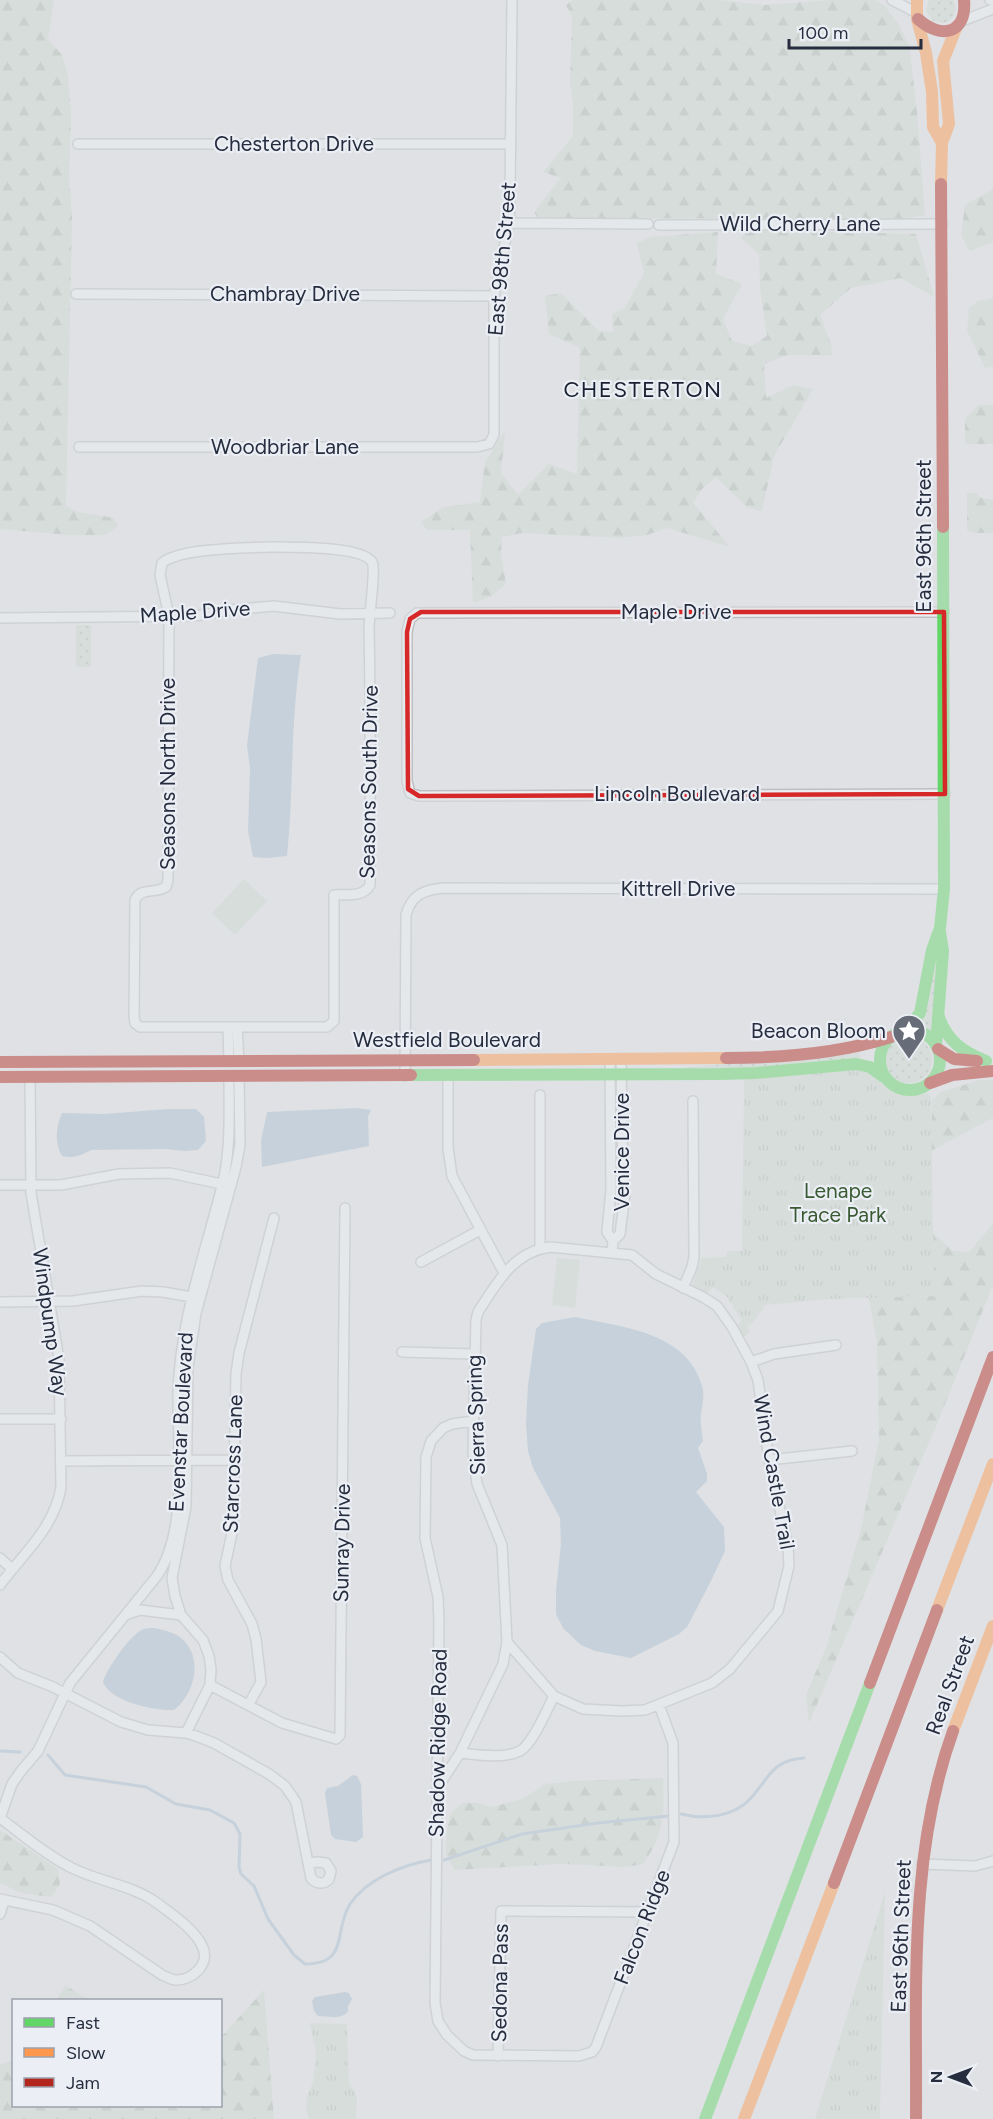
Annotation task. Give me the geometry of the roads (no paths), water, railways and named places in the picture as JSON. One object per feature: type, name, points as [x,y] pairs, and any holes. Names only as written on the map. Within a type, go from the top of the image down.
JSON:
[{"type":"main road","name":"East 96th Street","points":[[937,1047],[937,1011],[942,951],[940,928],[944,889],[945,794],[942,143],[949,124],[943,61],[965,9],[964,0]]},
{"type":"main road","points":[[917,10],[924,27],[937,33],[951,31],[960,23]]},
{"type":"main road","name":"East 96th Street","points":[[917,10],[930,78],[933,127],[942,143]]},
{"type":"main road","name":"East 96th Street","points":[[894,1035],[910,1025],[920,1013],[932,951],[940,928]]},
{"type":"main road","points":[[937,1011],[941,1025],[955,1045],[968,1054],[991,1064]]},
{"type":"main road","points":[[911,1030],[927,1036],[937,1047],[954,1059],[991,1064],[928,1083],[917,1089],[905,1089],[897,1087],[887,1079],[881,1068],[880,1055],[883,1047],[894,1035],[911,1030]]},
{"type":"main road","name":"Westfield Boulevard","points":[[0,1062],[762,1058],[847,1049],[867,1045],[894,1035]]},
{"type":"main road","points":[[928,1083],[939,1068],[937,1047]]},
{"type":"main road","name":"Westfield Boulevard","points":[[0,1077],[756,1073],[856,1064],[870,1067],[887,1079]]},
{"type":"main road","points":[[705,2119],[993,1357]]},
{"type":"main road","points":[[744,2119],[993,1464]]},
{"type":"main road","name":"Real Street","points":[[944,1758],[993,1626]]},
{"type":"main road","name":"East 96th Street","points":[[916,2119],[917,1960],[922,1864],[931,1805],[944,1758]]},
{"type":"street","name":"East 98th Street","points":[[489,444],[494,435],[494,296],[509,223],[512,0]]},
{"type":"street","points":[[892,0],[917,10]]},
{"type":"street","points":[[960,23],[993,9]]},
{"type":"street","name":"Chesterton Drive","points":[[78,144],[511,144]]},
{"type":"street","points":[[509,223],[648,224]]},
{"type":"street","name":"Wild Cherry Lane","points":[[659,225],[942,224]]},
{"type":"street","name":"Chambray Drive","points":[[76,294],[494,296]]},
{"type":"street","name":"Woodbriar Lane","points":[[79,447],[477,447],[489,444]]},
{"type":"street","points":[[169,616],[160,574],[162,563],[169,557],[270,547],[318,548],[362,554],[371,561],[374,569],[369,613]]},
{"type":"street","name":"Maple Drive","points":[[0,618],[195,616],[274,606],[340,614],[390,613]]},
{"type":"street","name":"Maple Drive","points":[[410,793],[407,781],[407,633],[410,619],[417,613],[944,612]]},
{"type":"street","name":"Seasons South Drive","points":[[233,1027],[327,1027],[334,1021],[334,895],[361,894],[370,885],[369,613]]},
{"type":"street","name":"Seasons North Drive","points":[[169,616],[168,880],[166,887],[162,890],[141,892],[137,894],[135,900],[135,1023],[140,1027],[233,1027]]},
{"type":"street","name":"Lincoln Boulevard","points":[[410,793],[419,796],[945,794]]},
{"type":"street","name":"Kittrell Drive","points":[[405,1060],[405,925],[408,907],[414,898],[425,891],[443,888],[944,889]]},
{"type":"street","points":[[233,1027],[234,1061]]},
{"type":"street","points":[[405,1060],[405,1076]]},
{"type":"street","name":"Venice Drive","points":[[612,1252],[613,1241],[607,1232],[616,1060]]},
{"type":"street","name":"Venice Drive","points":[[613,1241],[620,1234],[625,1196],[616,1074]]},
{"type":"street","points":[[448,1075],[449,1162],[456,1185],[504,1273]]},
{"type":"street","name":"Windpump Way","points":[[0,1585],[45,1529],[54,1514],[61,1488],[59,1359],[31,1185],[30,1077]]},
{"type":"street","name":"Evenstar Boulevard","points":[[0,1818],[12,1784],[38,1751],[74,1677],[157,1576],[167,1558],[183,1460],[188,1367],[196,1297],[227,1185],[228,1138],[234,1077]]},
{"type":"street","points":[[540,1095],[540,1248]]},
{"type":"street","points":[[683,1288],[694,1257],[693,1101]]},
{"type":"street","points":[[0,1185],[61,1185],[120,1174],[170,1173],[227,1185]]},
{"type":"street","name":"Sunray Drive","points":[[210,1685],[293,1727],[336,1739],[339,1735],[345,1208]]},
{"type":"street","name":"Starcross Lane","points":[[249,1704],[261,1682],[256,1639],[252,1624],[228,1581],[225,1566],[233,1528],[238,1353],[274,1218]]},
{"type":"street","points":[[421,1262],[480,1230]]},
{"type":"street","name":"Sierra Spring","points":[[438,1787],[460,1753],[504,1664],[507,1642],[503,1554],[497,1531],[477,1484],[473,1452],[474,1354],[478,1312],[514,1262],[540,1248],[612,1252]]},
{"type":"street","name":"Wind Castle Trail","points":[[554,1696],[583,1709],[645,1710],[712,1683],[771,1622],[778,1611],[789,1556],[769,1460],[758,1380],[728,1322],[717,1306],[703,1297],[656,1274],[632,1255],[612,1252]]},
{"type":"street","points":[[0,1302],[73,1301],[141,1291],[196,1297]]},
{"type":"street","points":[[750,1362],[774,1354],[836,1345]]},
{"type":"street","points":[[402,1352],[474,1354]]},
{"type":"street","points":[[0,1419],[61,1419]]},
{"type":"street","name":"Shadow Ridge Road","points":[[473,1421],[452,1424],[443,1428],[430,1441],[426,1457],[425,1538],[438,1597],[439,1621],[435,2003],[438,2021],[447,2035],[464,2051],[473,2055],[498,2056]]},
{"type":"street","points":[[769,1460],[852,1451]]},
{"type":"street","name":"Evenstar Boulevard","points":[[183,1460],[186,1506],[172,1578],[175,1596],[182,1615],[199,1635],[208,1651],[211,1669],[210,1685],[186,1733]]},
{"type":"street","points":[[61,1461],[234,1460]]},
{"type":"street","points":[[0,1558],[12,1569]]},
{"type":"street","points":[[126,1614],[140,1610],[182,1615]]},
{"type":"street","points":[[460,1753],[499,1755],[522,1750],[530,1741],[554,1696],[507,1642]]},
{"type":"street","points":[[0,1657],[18,1673],[133,1727],[160,1732],[186,1733],[226,1749],[269,1773],[292,1794],[299,1811],[308,1863]]},
{"type":"street","name":"Falcon Ridge","points":[[498,2056],[579,2056],[592,2052],[599,2040],[672,1849],[675,1833],[673,1743],[659,1705]]},
{"type":"street","points":[[0,1818],[70,1867],[131,1889],[156,1902],[193,1932],[203,1947],[205,1955],[196,1973],[174,1980],[162,1975],[90,1926],[53,1910],[2,1900],[0,1914]]},
{"type":"street","points":[[922,1864],[975,1866],[993,1861]]},
{"type":"street","name":"Sedona Pass","points":[[498,2056],[501,1911],[648,1912]]},
{"type":"water","points":[[273,654],[301,655],[295,705],[287,856],[267,858],[253,857],[248,831],[250,768],[247,745],[258,658]]},
{"type":"water","points":[[357,1108],[371,1110],[368,1116],[369,1146],[262,1167],[261,1141],[267,1112]]},
{"type":"water","points":[[196,1109],[204,1117],[206,1141],[198,1150],[91,1150],[69,1157],[62,1156],[59,1151],[57,1134],[62,1113],[104,1114]]},
{"type":"water","points":[[575,1317],[632,1329],[668,1343],[694,1368],[703,1389],[701,1421],[703,1441],[698,1448],[707,1474],[707,1481],[696,1492],[724,1527],[725,1551],[687,1627],[679,1634],[631,1658],[595,1651],[581,1645],[563,1628],[556,1614],[561,1544],[560,1518],[533,1468],[528,1451],[526,1424],[528,1385],[536,1329],[542,1323]]},
{"type":"water","points":[[147,1628],[168,1631],[181,1638],[193,1655],[192,1685],[174,1710],[134,1704],[115,1695],[103,1682],[113,1662],[135,1634]]},
{"type":"water","points":[[353,1775],[357,1776],[361,1784],[363,1837],[356,1842],[335,1839],[331,1835],[325,1793],[327,1788],[338,1786]]},
{"type":"water","points":[[349,1993],[352,1999],[348,2012],[345,2014],[334,2017],[318,2016],[314,2011],[312,2001],[315,1997]]},
{"type":"waterway","points":[[0,1751],[20,1752]]},
{"type":"waterway","points":[[48,1755],[65,1775],[146,1787],[176,1804],[210,1810],[234,1823],[240,1834],[239,1867],[241,1874],[254,1886],[268,1919],[294,1955],[305,1964],[319,1963],[335,1952],[345,1914],[350,1904],[366,1887],[386,1874],[408,1865],[431,1860]]},
{"type":"waterway","points":[[681,1814],[709,1817],[728,1813],[751,1798],[778,1766],[793,1759],[804,1758]]},
{"type":"waterway","points":[[444,1860],[522,1834],[669,1816]]},
{"type":"place","name":"Beacon Bloom","points":[[909,1060]]},
{"type":"district","name":"CHESTERTON","points":[[643,389]]},
{"type":"park label","name":"Lenape Trace Park","points":[[838,1203]]}]
